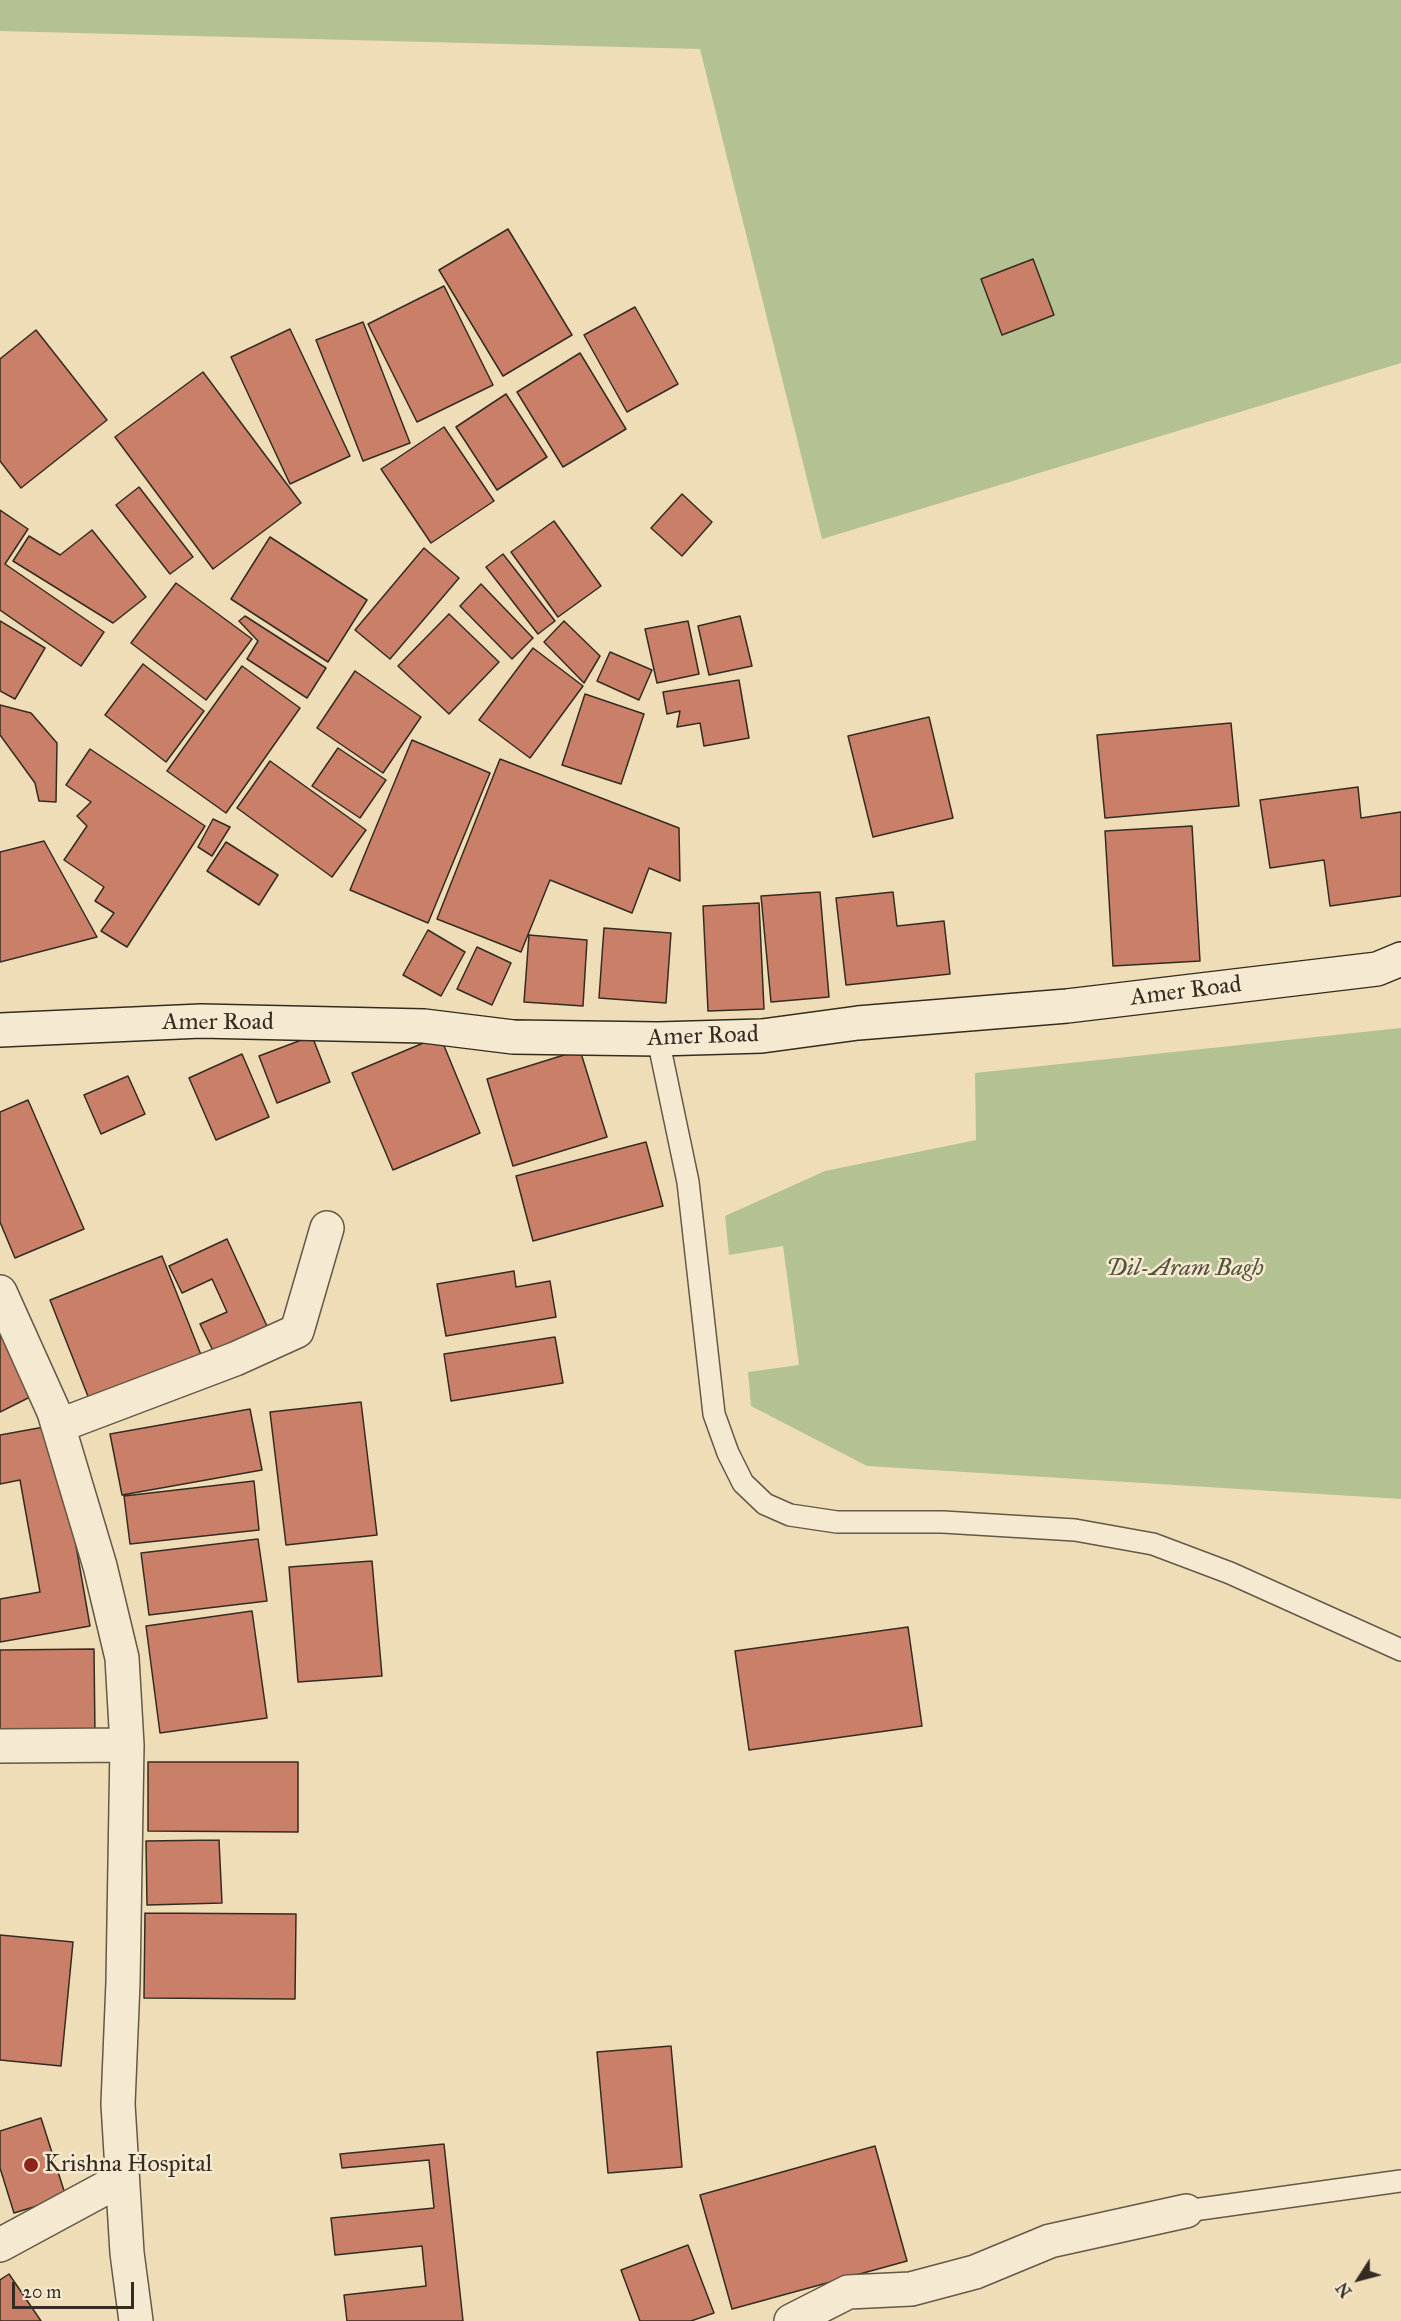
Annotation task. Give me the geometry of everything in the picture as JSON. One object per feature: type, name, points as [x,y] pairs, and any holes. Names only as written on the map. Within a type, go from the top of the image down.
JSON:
[{"type":"street","name":"Amer Road","points":[[0,1030],[201,1021],[424,1026],[513,1037],[658,1039],[762,1036],[858,1023],[1067,1006],[1377,969],[1401,960]]},
{"type":"street","points":[[58,1426],[235,1359],[297,1331],[327,1228]]},
{"type":"street","points":[[0,1293],[54,1412],[100,1566],[122,1658],[127,1745],[123,1982],[118,2104],[127,2253],[136,2321]]},
{"type":"street","points":[[0,1746],[127,1745]]},
{"type":"street","points":[[0,2245],[122,2179]]},
{"type":"street","points":[[791,2321],[848,2292],[911,2289],[975,2272],[1050,2241],[1186,2211]]},
{"type":"lane","points":[[658,1039],[688,1182],[714,1414],[728,1453],[743,1483],[765,1504],[790,1515],[837,1522],[943,1522],[1075,1530],[1153,1544],[1230,1573],[1401,1650]]},
{"type":"lane","points":[[1186,2211],[1401,2181]]},
{"type":"green space","points":[[0,0],[1401,0],[1401,363],[822,539],[700,49],[0,31]]},
{"type":"green space","name":"Dil-Aram Bagh","points":[[1401,1028],[1401,1499],[867,1466],[751,1406],[748,1372],[799,1365],[783,1246],[729,1255],[725,1216],[825,1171],[976,1140],[975,1073]]},
{"type":"building","points":[[508,229],[572,335],[503,376],[439,270]]},
{"type":"building","points":[[1033,259],[1054,315],[1002,335],[981,279]]},
{"type":"building","points":[[444,286],[493,385],[417,422],[368,324]]},
{"type":"building","points":[[635,307],[678,384],[627,412],[584,335]]},
{"type":"building","points":[[363,322],[410,443],[363,461],[316,340]]},
{"type":"building","points":[[290,329],[350,456],[290,484],[231,357]]},
{"type":"building","points":[[36,330],[107,420],[21,488],[0,461],[0,359]]},
{"type":"building","points":[[580,353],[626,429],[563,467],[517,392]]},
{"type":"building","points":[[203,372],[301,503],[213,569],[115,437]]},
{"type":"building","points":[[506,394],[547,457],[497,490],[456,427]]},
{"type":"building","points":[[444,427],[494,501],[431,543],[381,469]]},
{"type":"building","points":[[139,487],[193,557],[170,574],[116,505]]},
{"type":"building","points":[[682,494],[712,522],[682,556],[651,528]]},
{"type":"building","points":[[0,510],[28,529],[5,564],[104,632],[81,666],[0,610]]},
{"type":"building","points":[[554,521],[601,586],[558,617],[511,552]]},
{"type":"building","points":[[92,530],[146,597],[113,623],[13,561],[29,536],[60,555]]},
{"type":"building","points":[[270,537],[367,600],[328,662],[231,599]]},
{"type":"building","points":[[424,548],[459,578],[390,659],[355,630]]},
{"type":"building","points":[[503,554],[555,621],[538,634],[486,567]]},
{"type":"building","points":[[176,583],[252,639],[206,700],[131,643]]},
{"type":"building","points":[[481,584],[533,638],[512,659],[460,606]]},
{"type":"building","points":[[449,614],[499,662],[449,714],[398,666]]},
{"type":"building","points":[[245,616],[326,668],[307,698],[247,659],[258,641],[239,621]]},
{"type":"building","points":[[740,616],[752,666],[709,675],[698,626]]},
{"type":"building","points":[[0,621],[45,648],[15,699],[0,691]]},
{"type":"building","points":[[564,621],[600,656],[584,683],[544,642]]},
{"type":"building","points":[[688,621],[699,674],[657,683],[645,629]]},
{"type":"building","points":[[533,648],[583,686],[530,758],[479,720]]},
{"type":"building","points":[[610,652],[652,670],[639,700],[597,681]]},
{"type":"building","points":[[143,664],[204,711],[166,762],[105,715]]},
{"type":"building","points":[[242,666],[300,708],[226,813],[167,771]]},
{"type":"building","points":[[355,671],[421,717],[383,773],[317,728]]},
{"type":"building","points":[[739,680],[749,738],[704,746],[700,723],[677,727],[680,711],[667,714],[663,692]]},
{"type":"building","points":[[585,694],[644,714],[621,784],[562,765]]},
{"type":"building","points":[[0,705],[31,713],[57,743],[56,802],[39,801],[35,783],[0,735]]},
{"type":"building","points":[[929,717],[953,818],[873,837],[848,736]]},
{"type":"building","points":[[1231,723],[1239,806],[1105,818],[1097,735]]},
{"type":"building","points":[[412,740],[490,773],[428,923],[350,890]]},
{"type":"building","points":[[338,748],[386,780],[360,818],[312,786]]},
{"type":"building","points":[[90,749],[205,826],[127,947],[101,931],[114,913],[95,901],[104,887],[64,860],[87,826],[77,816],[91,802],[66,785]]},
{"type":"building","points":[[500,759],[679,828],[680,881],[649,868],[632,913],[550,880],[521,952],[437,919]]},
{"type":"building","points":[[270,761],[366,830],[332,877],[237,808]]},
{"type":"building","points":[[1358,787],[1361,818],[1401,812],[1401,896],[1330,906],[1324,860],[1270,868],[1260,800]]},
{"type":"building","points":[[213,819],[230,827],[212,856],[198,847]]},
{"type":"building","points":[[1192,826],[1200,961],[1113,966],[1105,831]]},
{"type":"building","points":[[44,841],[97,937],[0,962],[0,852]]},
{"type":"building","points":[[226,842],[278,875],[259,905],[207,871]]},
{"type":"building","points":[[820,892],[829,997],[771,1002],[761,896]]},
{"type":"building","points":[[893,892],[897,926],[944,921],[950,974],[846,985],[836,898]]},
{"type":"building","points":[[759,903],[764,1009],[708,1011],[703,906]]},
{"type":"building","points":[[604,928],[671,933],[666,1003],[599,998]]},
{"type":"building","points":[[428,930],[465,952],[441,996],[403,975]]},
{"type":"building","points":[[529,935],[587,940],[583,1006],[524,1002]]},
{"type":"building","points":[[477,947],[511,963],[492,1005],[457,989]]},
{"type":"building","points":[[312,1036],[330,1082],[277,1103],[259,1056]]},
{"type":"building","points":[[440,1036],[480,1133],[393,1170],[352,1073]]},
{"type":"building","points":[[580,1050],[607,1137],[513,1166],[487,1079]]},
{"type":"building","points":[[242,1054],[269,1117],[216,1140],[189,1078]]},
{"type":"building","points":[[128,1076],[145,1114],[101,1134],[84,1095]]},
{"type":"building","points":[[28,1100],[84,1229],[15,1258],[0,1222],[0,1112]]},
{"type":"building","points":[[646,1142],[663,1206],[533,1241],[516,1176]]},
{"type":"building","points":[[227,1239],[272,1337],[218,1361],[200,1324],[227,1312],[212,1279],[182,1293],[169,1266]]},
{"type":"building","points":[[162,1256],[205,1365],[93,1409],[50,1300]]},
{"type":"building","points":[[514,1271],[516,1287],[550,1281],[556,1317],[446,1336],[437,1284]]},
{"type":"building","points":[[0,1324],[38,1393],[0,1412]]},
{"type":"building","points":[[555,1337],[563,1383],[451,1401],[444,1354]]},
{"type":"building","points":[[361,1402],[377,1535],[286,1545],[270,1412]]},
{"type":"building","points":[[250,1409],[262,1470],[122,1495],[110,1434]]},
{"type":"building","points":[[55,1425],[90,1626],[0,1642],[0,1599],[40,1592],[20,1480],[0,1484],[0,1435]]},
{"type":"building","points":[[254,1481],[259,1530],[130,1544],[124,1496]]},
{"type":"building","points":[[258,1539],[267,1601],[149,1615],[141,1553]]},
{"type":"building","points":[[372,1561],[382,1676],[298,1682],[289,1567]]},
{"type":"building","points":[[252,1611],[267,1718],[160,1733],[146,1626]]},
{"type":"building","points":[[908,1627],[922,1726],[749,1750],[735,1651]]},
{"type":"building","points":[[94,1649],[95,1736],[0,1734],[0,1650]]},
{"type":"building","points":[[148,1762],[298,1762],[298,1832],[148,1831]]},
{"type":"building","points":[[219,1840],[222,1903],[147,1905],[146,1841]]},
{"type":"building","points":[[145,1913],[296,1914],[295,1999],[144,1998]]},
{"type":"building","points":[[0,1935],[73,1942],[61,2066],[0,2060]]},
{"type":"building","points":[[671,2046],[682,2167],[608,2173],[597,2052]]},
{"type":"building","points":[[41,2118],[66,2197],[14,2213],[0,2168],[0,2131]]},
{"type":"building","points":[[444,2144],[463,2321],[347,2321],[344,2295],[426,2286],[422,2246],[335,2255],[331,2218],[434,2208],[429,2160],[342,2168],[340,2154]]},
{"type":"building","points":[[875,2146],[907,2261],[732,2309],[700,2195]]},
{"type":"building","points":[[688,2245],[714,2313],[691,2321],[640,2321],[621,2270]]},
{"type":"building","points":[[9,2274],[41,2321],[0,2321],[0,2280]]},
{"type":"place","name":"Krishna Hospital","points":[[31,2165]]}]
